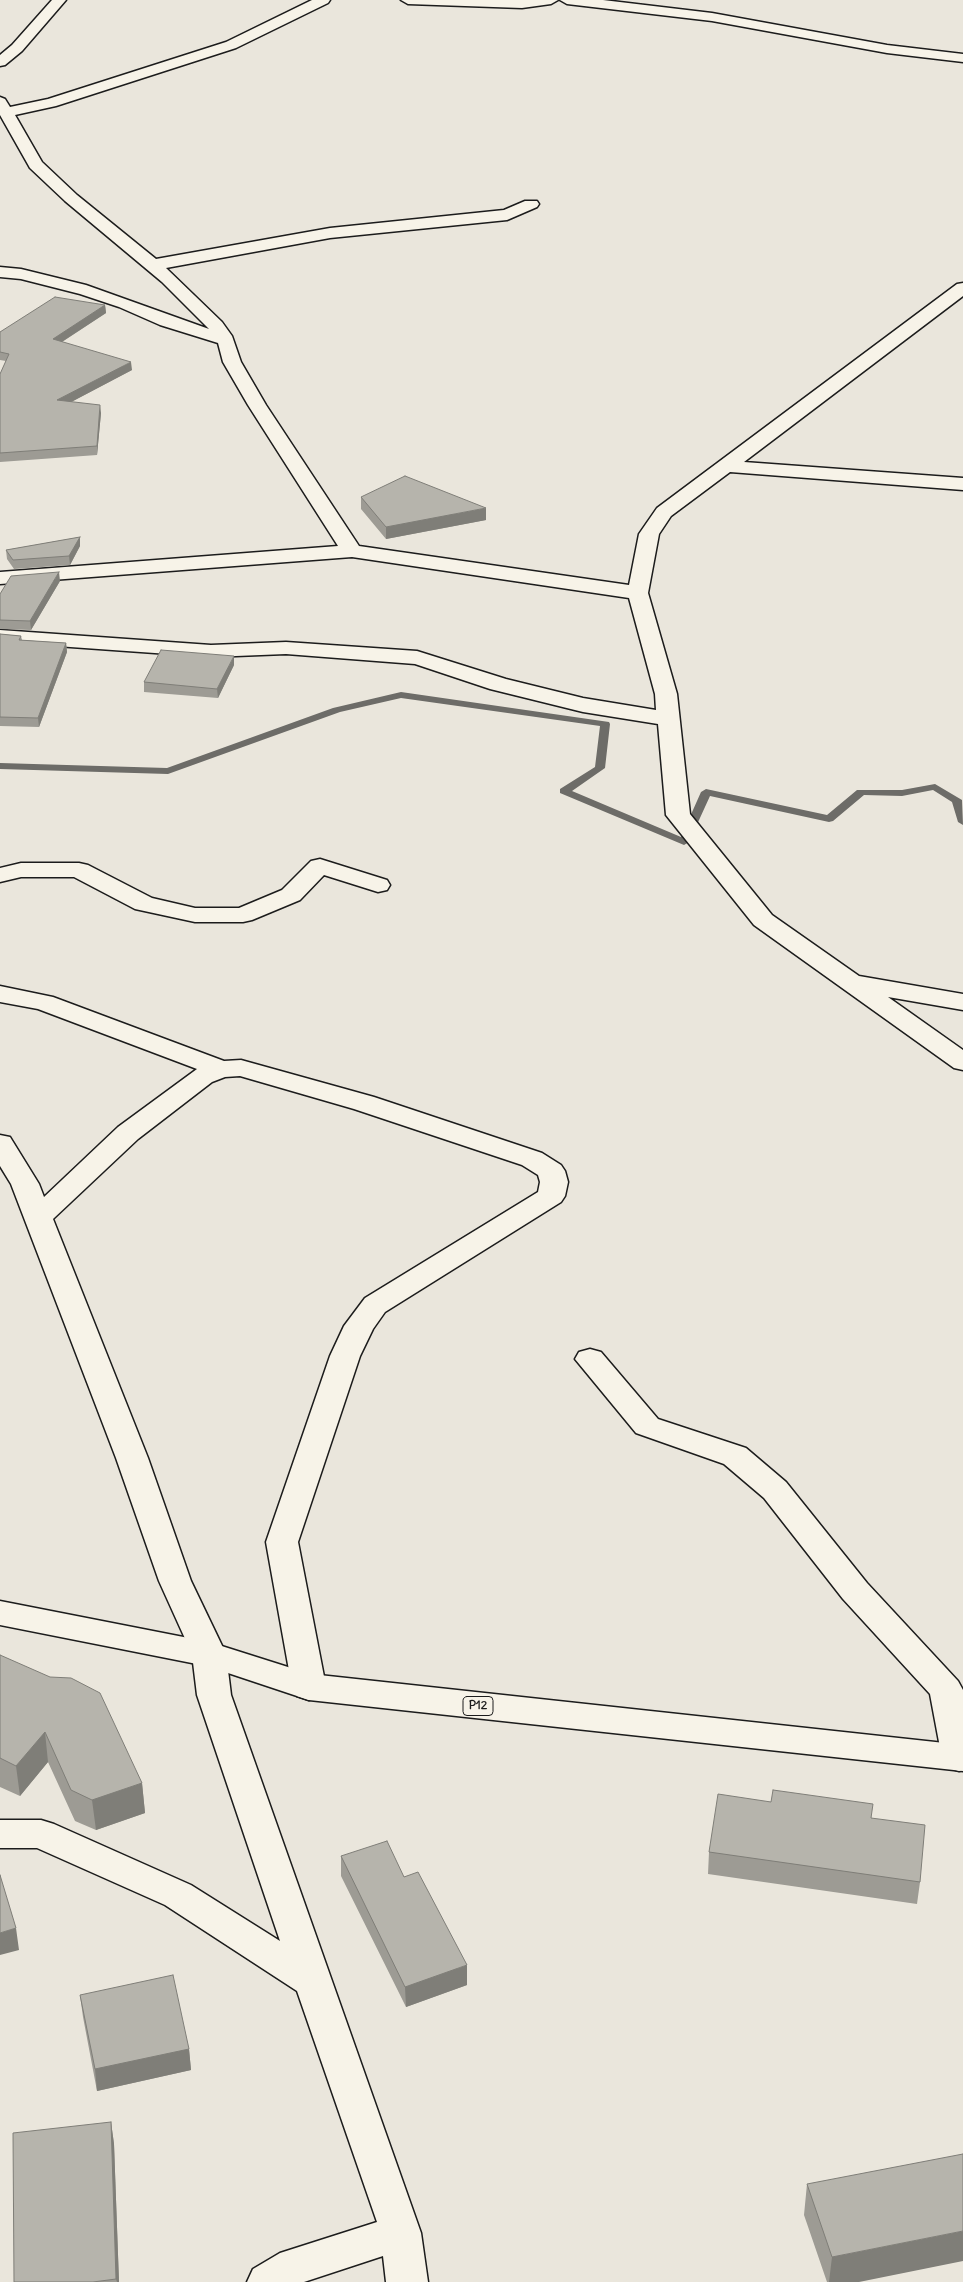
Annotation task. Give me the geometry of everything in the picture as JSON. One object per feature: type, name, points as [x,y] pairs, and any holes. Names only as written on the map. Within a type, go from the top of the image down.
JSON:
[{"type":"street","points":[[0,62],[17,48],[59,0]]},
{"type":"street","points":[[323,0],[231,45],[51,103],[3,107],[36,165],[71,198],[153,265],[216,326],[226,340],[232,362],[257,405],[352,551]]},
{"type":"street","points":[[408,0],[522,4],[550,0]]},
{"type":"street","points":[[566,0],[712,17],[887,48],[963,58]]},
{"type":"street","points":[[153,265],[330,233],[507,215],[531,204]]},
{"type":"street","points":[[0,272],[21,274],[86,290],[125,303],[166,321],[226,340]]},
{"type":"street","points":[[963,288],[664,512],[649,534],[638,593],[666,694],[678,815],[762,920],[963,1062]]},
{"type":"street","points":[[726,466],[963,484]]},
{"type":"street","points":[[0,578],[352,551],[638,593]]},
{"type":"street","points":[[0,636],[211,651],[286,648],[417,658],[498,684],[583,705],[668,719]]},
{"type":"street","points":[[0,875],[21,870],[78,870],[144,904],[195,915],[242,915],[291,895],[320,866],[378,885]]},
{"type":"street","points":[[850,982],[963,1002]]},
{"type":"street","points":[[0,994],[44,1002],[222,1069]]},
{"type":"street","points":[[38,1218],[128,1133],[203,1076],[222,1069],[241,1068],[354,1100],[532,1159],[551,1171],[554,1182],[551,1196],[375,1305],[356,1333],[344,1356],[282,1542],[309,1687]]},
{"type":"street","points":[[0,1143],[24,1184],[38,1218],[132,1458],[175,1581],[208,1654],[214,1695],[401,2234],[407,2282]]},
{"type":"street","points":[[590,1359],[647,1426],[735,1456],[775,1490],[855,1591],[946,1690],[961,1758]]},
{"type":"street","name":"P12","points":[[0,1613],[208,1654],[309,1687],[961,1758]]},
{"type":"street","points":[[0,1834],[41,1834],[178,1895],[312,1981]]},
{"type":"street","points":[[268,2282],[294,2266],[401,2234]]},
{"type":"building","points":[[55,297],[105,305],[53,339],[131,362],[57,400],[100,405],[97,446],[0,453],[0,374],[9,354],[0,352],[0,332]]},
{"type":"building","points":[[405,476],[486,508],[386,527],[361,497]]},
{"type":"building","points":[[80,537],[69,556],[13,560],[6,550]]},
{"type":"building","points":[[59,572],[30,621],[0,620],[0,594],[11,576]]},
{"type":"building","points":[[0,634],[21,636],[19,640],[66,643],[38,718],[0,717]]},
{"type":"building","points":[[161,650],[234,656],[217,689],[144,682]]},
{"type":"building","points":[[0,1655],[50,1677],[71,1678],[100,1693],[142,1783],[92,1800],[71,1790],[45,1732],[16,1766],[0,1758]]},
{"type":"building","points":[[773,1790],[873,1804],[871,1818],[925,1825],[920,1882],[709,1852],[718,1794],[771,1802]]},
{"type":"building","points":[[387,1841],[404,1877],[418,1872],[467,1965],[405,1987],[341,1856]]},
{"type":"building","points":[[0,1875],[16,1928],[0,1933]]},
{"type":"building","points":[[173,1975],[189,2049],[95,2069],[80,1995]]},
{"type":"building","points":[[111,2122],[116,2279],[93,2282],[14,2282],[13,2133]]},
{"type":"building","points":[[963,2154],[963,2231],[832,2257],[807,2184]]},
{"type":"waterway","points":[[0,766],[168,771],[337,710],[401,695],[605,724],[600,768],[564,791],[684,842],[706,792],[829,819],[861,792],[902,793],[935,787],[957,800],[963,822]]}]
